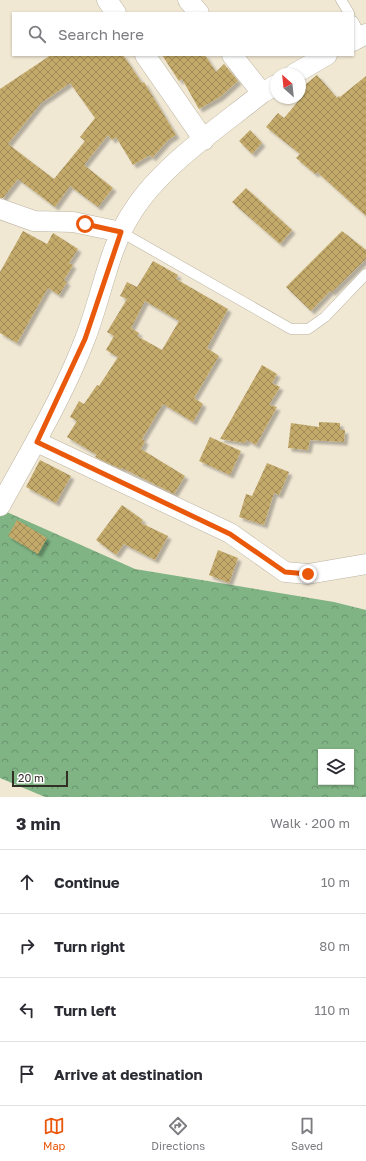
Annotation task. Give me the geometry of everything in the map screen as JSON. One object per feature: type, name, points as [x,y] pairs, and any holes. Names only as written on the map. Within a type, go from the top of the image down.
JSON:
[{"type":"street","points":[[107,0],[115,12]]},
{"type":"street","points":[[188,0],[198,12]]},
{"type":"street","points":[[146,56],[204,140]]},
{"type":"street","points":[[0,505],[37,442],[85,339],[121,232],[133,210],[164,173],[269,89],[233,56]]},
{"type":"street","points":[[304,68],[325,56]]},
{"type":"street","points":[[0,209],[34,221],[73,222],[121,232]]},
{"type":"street","points":[[37,442],[230,534],[285,572],[308,574],[366,564]]},
{"type":"lane","points":[[342,0],[348,12]]},
{"type":"lane","points":[[121,232],[291,329],[308,329],[325,317],[366,274]]},
{"type":"green space","points":[[0,509],[135,569],[334,602],[366,610],[366,797],[45,797],[0,778]]},
{"type":"building","points":[[50,56],[124,56],[142,83],[144,82],[176,135],[168,140],[152,158],[150,155],[133,165],[116,137],[112,140],[108,135],[84,165],[113,188],[98,207],[70,186],[55,207],[18,179],[3,198],[0,198],[0,89]],"holes":[[[70,83],[95,118],[80,137],[85,141],[54,179],[8,144],[41,103]]]},
{"type":"building","points":[[163,56],[206,56],[216,72],[224,64],[238,81],[220,97],[199,109],[182,79],[179,81]]},
{"type":"building","points":[[317,75],[337,98],[366,76],[366,216],[317,172],[315,174],[296,158],[300,154],[266,127],[278,113],[284,118],[296,104],[306,104],[306,84]]},
{"type":"building","points":[[250,130],[262,143],[252,154],[239,141]]},
{"type":"building","points":[[246,188],[292,230],[280,244],[232,202]]},
{"type":"building","points":[[23,231],[47,244],[53,233],[78,249],[69,263],[73,265],[64,280],[67,282],[59,295],[48,288],[17,343],[0,333],[0,272]]},
{"type":"building","points":[[342,231],[366,250],[366,259],[332,292],[330,291],[311,311],[286,287]]},
{"type":"building","points":[[153,261],[178,275],[176,279],[228,309],[207,348],[219,356],[194,398],[203,404],[193,422],[163,404],[142,439],[145,441],[141,449],[185,476],[174,494],[122,468],[121,469],[95,457],[97,455],[67,437],[77,421],[70,417],[79,401],[84,404],[97,385],[99,386],[118,357],[106,350],[114,336],[107,332],[127,299],[120,296],[127,282],[137,287]],"holes":[[[145,301],[179,321],[162,350],[137,336],[139,333],[131,328]]]},
{"type":"building","points":[[262,365],[277,374],[272,383],[280,387],[269,405],[277,407],[256,445],[247,440],[245,443],[220,439]]},
{"type":"building","points":[[319,422],[340,423],[340,430],[345,430],[344,442],[310,440],[308,450],[288,448],[291,423],[319,427]]},
{"type":"building","points":[[210,437],[241,451],[230,475],[199,461]]},
{"type":"building","points":[[40,460],[71,476],[56,503],[26,487]]},
{"type":"building","points":[[267,463],[289,472],[279,495],[274,493],[264,525],[239,517],[246,494],[252,496]]},
{"type":"building","points":[[122,505],[143,520],[141,523],[168,536],[155,560],[124,544],[116,555],[96,540]]},
{"type":"building","points":[[17,520],[47,538],[38,554],[8,536]]},
{"type":"building","points":[[218,550],[238,558],[229,583],[209,575]]},
{"type":"route","points":[[85,224],[121,232],[85,339],[37,442],[230,534],[285,572],[308,574]]}]
